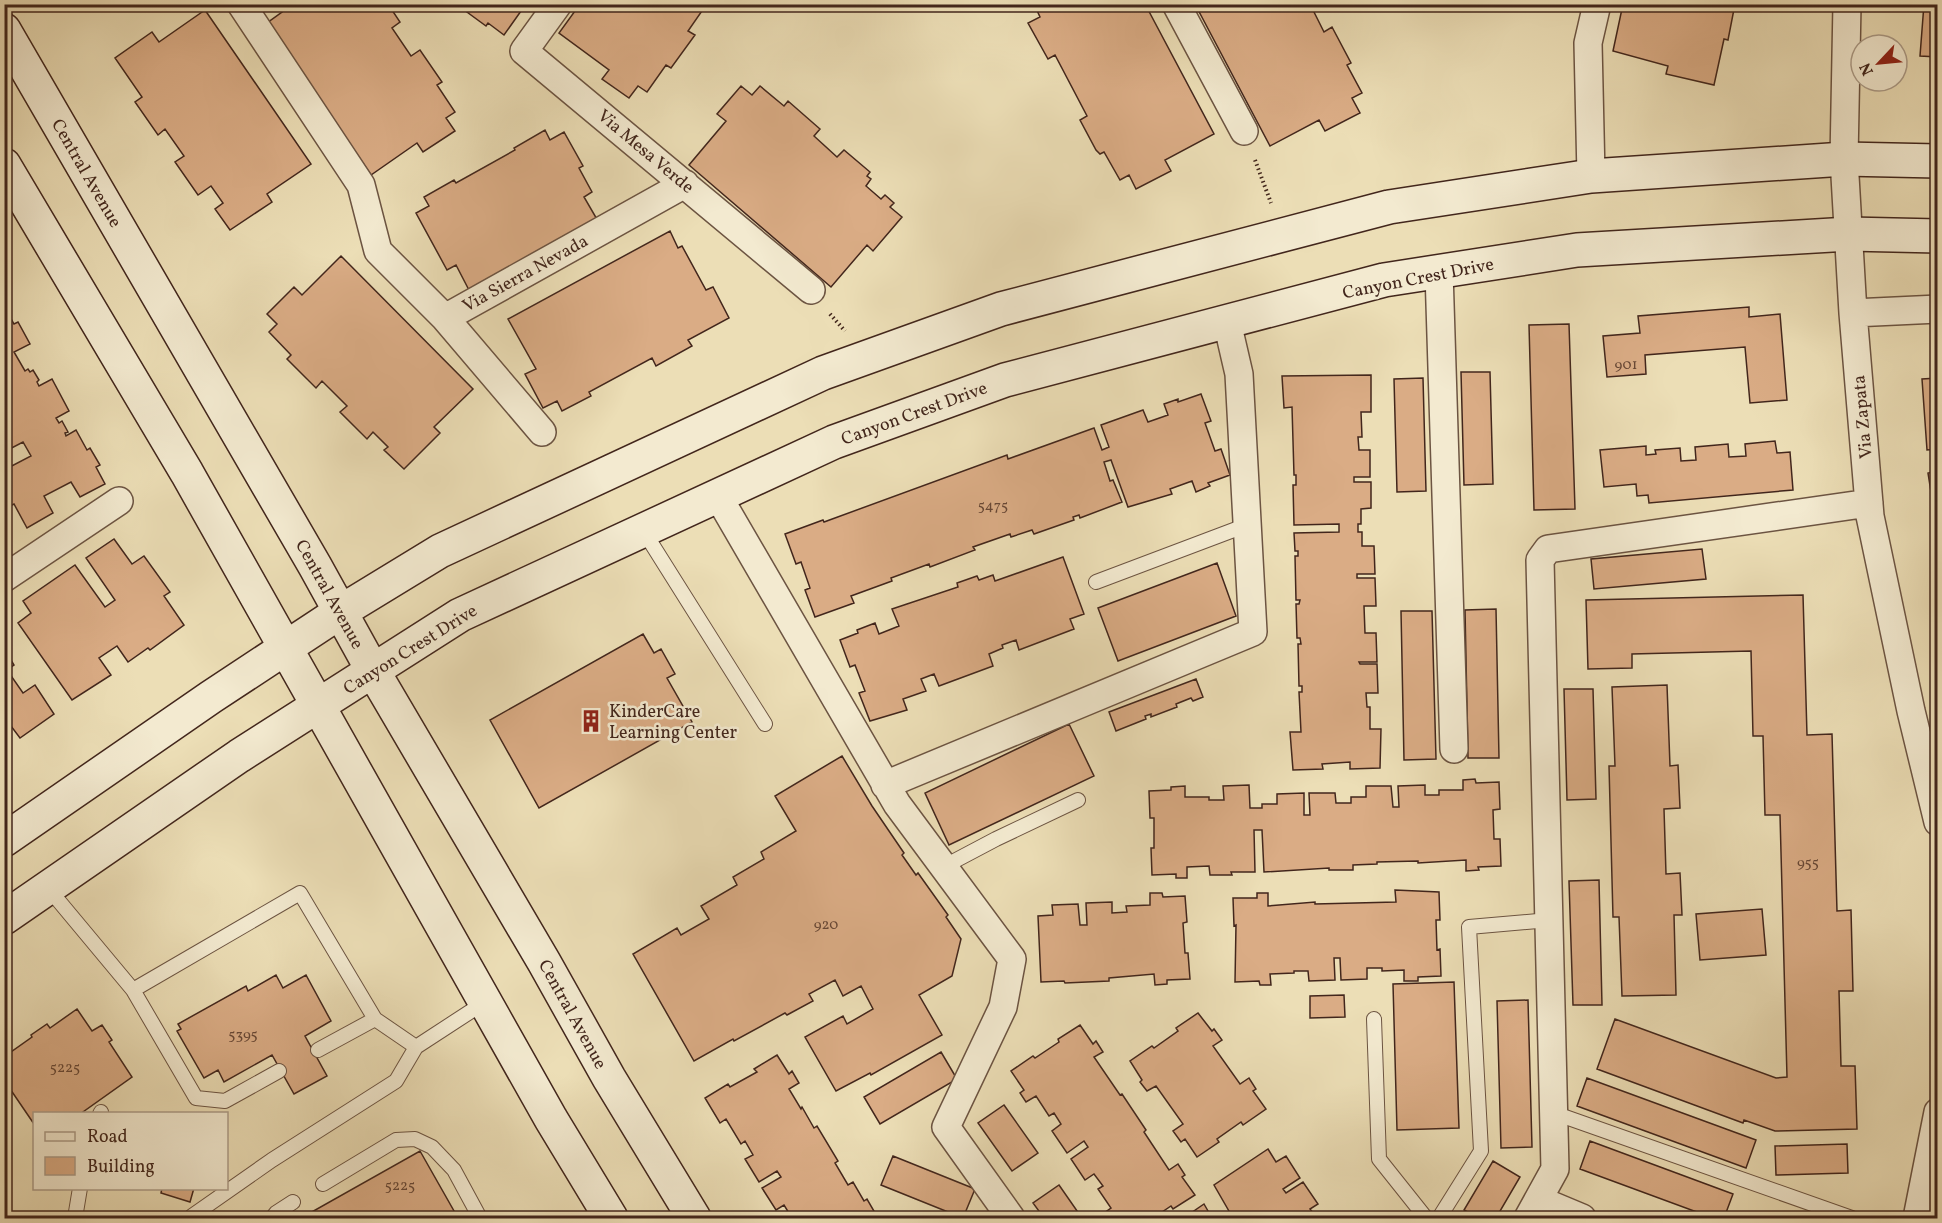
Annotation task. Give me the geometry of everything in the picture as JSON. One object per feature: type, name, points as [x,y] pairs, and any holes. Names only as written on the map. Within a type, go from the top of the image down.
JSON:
[{"type":"main road","name":"Central Avenue","points":[[4,30],[609,1078],[694,1218]]},
{"type":"main road","points":[[4,840],[285,648],[440,550],[823,373],[1001,309],[1389,207],[1591,176],[1844,159],[1938,161]]},
{"type":"main road","points":[[4,165],[181,463],[551,1119],[611,1218]]},
{"type":"main road","name":"Canyon Crest Drive","points":[[4,918],[239,756],[460,615],[834,442],[1005,380],[1384,280],[1577,250],[1848,234],[1938,236]]},
{"type":"street","name":"Via Sierra Nevada","points":[[241,4],[361,185],[378,251],[445,318],[685,184]]},
{"type":"street","name":"Via Mesa Verde","points":[[558,4],[524,51],[811,290]]},
{"type":"street","points":[[1176,4],[1244,131]]},
{"type":"street","points":[[1591,176],[1588,43],[1597,4]]},
{"type":"street","name":"Via Zapata","points":[[1847,4],[1844,159],[1853,312],[1870,516],[1894,631],[1934,792],[1938,822]]},
{"type":"street","points":[[1439,272],[1454,748]]},
{"type":"street","points":[[1853,312],[1938,309]]},
{"type":"street","points":[[445,318],[542,432]]},
{"type":"street","points":[[885,785],[1253,632],[1239,374],[1227,322]]},
{"type":"street","points":[[718,496],[897,804],[1012,960],[1003,1007],[946,1126],[1011,1218]]},
{"type":"street","points":[[5,576],[119,501]]},
{"type":"street","points":[[1582,1218],[1533,1209],[1555,1169],[1540,560],[1548,549],[1869,503]]},
{"type":"street","points":[[1917,1218],[1938,1112]]},
{"type":"lane","points":[[1096,582],[1247,525]]},
{"type":"lane","points":[[643,530],[765,724]]},
{"type":"lane","points":[[943,867],[1077,800]]},
{"type":"lane","points":[[48,888],[133,990],[196,1098],[225,1101],[279,1071]]},
{"type":"lane","points":[[133,990],[300,893],[375,1019],[416,1047]]},
{"type":"lane","points":[[1439,1218],[1481,1151],[1469,927],[1549,920]]},
{"type":"lane","points":[[191,1218],[272,1160],[396,1081],[416,1047],[485,1002]]},
{"type":"lane","points":[[318,1050],[375,1019]]},
{"type":"lane","points":[[1374,1019],[1379,1159],[1426,1218]]},
{"type":"lane","points":[[1554,1113],[1852,1218]]},
{"type":"lane","points":[[323,1184],[396,1140],[415,1139],[432,1147],[454,1170],[480,1218]]},
{"type":"lane","points":[[75,1218],[80,1190]]},
{"type":"lane","points":[[272,1218],[276,1212],[293,1202]]},
{"type":"path","points":[[1244,131],[1283,235]]},
{"type":"path","points":[[811,290],[867,358]]},
{"type":"building","points":[[285,4],[388,4],[400,22],[392,28],[411,56],[420,50],[442,82],[437,85],[455,112],[446,118],[455,131],[423,152],[417,143],[371,175],[267,23],[282,12],[279,8]]},
{"type":"building","points":[[456,4],[526,4],[504,35],[488,23],[486,26]]},
{"type":"building","points":[[580,4],[717,4],[713,10],[706,5],[688,31],[695,35],[671,68],[666,65],[647,92],[638,86],[629,98],[602,79],[609,70],[559,33]]},
{"type":"building","points":[[1034,4],[1145,4],[1214,134],[1165,160],[1171,171],[1136,189],[1129,175],[1120,180],[1104,152],[1100,154],[1096,150],[1080,120],[1087,116],[1055,55],[1048,59],[1028,23],[1040,17]]},
{"type":"building","points":[[1195,4],[1319,4],[1312,8],[1324,32],[1332,27],[1351,63],[1347,65],[1362,93],[1352,98],[1360,113],[1325,131],[1319,120],[1270,146]]},
{"type":"building","points":[[1623,4],[1735,4],[1728,40],[1724,39],[1714,85],[1666,74],[1668,66],[1613,51]]},
{"type":"building","points":[[1924,4],[1938,4],[1938,57],[1920,56]]},
{"type":"building","points":[[205,10],[311,164],[267,194],[272,202],[230,230],[215,209],[223,203],[211,186],[198,195],[175,162],[184,156],[165,129],[158,135],[135,102],[142,97],[115,58],[152,32],[159,42]]},
{"type":"building","points":[[741,86],[752,95],[760,86],[784,106],[788,101],[820,129],[814,136],[837,157],[844,150],[870,172],[867,176],[871,179],[866,186],[881,199],[885,195],[894,203],[890,207],[902,217],[873,251],[867,245],[831,287],[689,165],[726,121],[717,114]]},
{"type":"building","points":[[545,130],[550,140],[564,132],[583,166],[579,168],[592,192],[584,197],[598,221],[470,292],[456,265],[447,270],[416,213],[429,206],[424,197],[454,180],[456,183],[515,150],[514,148]]},
{"type":"building","points":[[670,231],[678,248],[682,246],[706,290],[713,287],[729,318],[688,340],[692,346],[656,366],[652,358],[589,392],[591,396],[562,411],[557,401],[543,408],[525,374],[536,369],[508,319]]},
{"type":"building","points":[[341,256],[473,389],[434,427],[440,433],[404,469],[384,450],[388,447],[373,432],[367,439],[340,412],[347,406],[322,381],[316,388],[287,359],[291,355],[269,332],[277,324],[267,314],[294,287],[302,295]]},
{"type":"building","points":[[4,306],[14,324],[18,322],[30,344],[14,352],[25,371],[33,370],[39,380],[37,382],[39,386],[52,379],[69,411],[56,418],[59,423],[62,421],[68,432],[65,433],[66,436],[76,430],[87,450],[90,448],[100,465],[96,467],[105,484],[80,497],[71,482],[44,496],[53,513],[27,528],[14,504],[6,508],[4,505],[4,470],[31,456],[23,442],[4,452]]},
{"type":"building","points":[[1749,307],[1749,317],[1780,314],[1787,400],[1750,403],[1745,347],[1645,355],[1646,374],[1607,377],[1603,336],[1640,333],[1638,316]]},
{"type":"building","points":[[1569,324],[1575,509],[1534,510],[1529,325]]},
{"type":"building","points":[[1461,372],[1490,372],[1493,484],[1464,485]]},
{"type":"building","points":[[1371,375],[1371,412],[1361,412],[1362,437],[1358,437],[1359,450],[1370,450],[1370,477],[1354,477],[1354,482],[1371,482],[1371,508],[1361,509],[1361,524],[1358,524],[1358,532],[1362,532],[1362,546],[1374,546],[1375,574],[1357,574],[1357,578],[1375,578],[1376,606],[1364,606],[1365,633],[1376,633],[1377,662],[1359,662],[1360,664],[1377,664],[1378,693],[1366,693],[1367,707],[1370,707],[1370,729],[1381,729],[1380,768],[1350,769],[1350,762],[1322,764],[1323,769],[1293,770],[1290,732],[1301,732],[1299,692],[1302,692],[1302,686],[1299,686],[1298,644],[1301,644],[1300,638],[1297,638],[1296,604],[1299,604],[1300,600],[1296,600],[1295,556],[1298,556],[1298,551],[1295,551],[1294,533],[1339,532],[1339,524],[1294,525],[1293,485],[1296,485],[1296,475],[1294,475],[1292,407],[1284,408],[1282,376]]},
{"type":"building","points":[[1423,378],[1426,491],[1397,492],[1394,379]]},
{"type":"building","points":[[1938,378],[1938,449],[1927,450],[1922,379]]},
{"type":"building","points":[[1201,394],[1211,421],[1205,423],[1215,451],[1221,449],[1230,475],[1208,483],[1210,486],[1196,492],[1192,481],[1170,489],[1172,494],[1128,507],[1111,460],[1104,462],[1110,481],[1113,480],[1122,502],[1080,518],[1079,515],[1073,517],[1074,520],[1034,534],[1032,530],[1011,537],[1010,534],[973,547],[975,550],[930,567],[929,564],[891,578],[892,581],[851,596],[854,603],[815,617],[805,590],[810,588],[801,562],[796,564],[785,534],[1007,455],[1008,459],[1094,428],[1102,450],[1109,447],[1101,425],[1143,410],[1148,422],[1168,415],[1164,404]]},
{"type":"building","points":[[1775,441],[1777,453],[1790,452],[1793,490],[1649,503],[1648,495],[1637,496],[1636,484],[1604,487],[1600,450],[1646,446],[1646,455],[1656,454],[1655,450],[1680,448],[1681,461],[1696,460],[1695,447],[1728,444],[1729,457],[1746,456],[1745,444]]},
{"type":"building","points":[[1938,471],[1938,530],[1937,530],[1928,473]]},
{"type":"building","points":[[114,539],[132,564],[144,556],[170,592],[164,596],[184,625],[150,650],[148,648],[128,662],[117,646],[99,658],[111,675],[72,700],[18,623],[31,613],[23,601],[75,565],[105,607],[115,600],[86,558]]},
{"type":"building","points":[[1702,549],[1706,579],[1594,589],[1591,559]]},
{"type":"building","points":[[1063,557],[1084,614],[1070,619],[1074,629],[1019,650],[1016,640],[1002,645],[1003,648],[989,654],[993,666],[939,686],[934,674],[921,679],[926,691],[903,699],[907,710],[870,721],[859,693],[865,691],[855,665],[850,667],[840,640],[875,623],[879,634],[899,626],[892,609],[958,587],[957,583],[977,576],[979,580],[993,575],[995,581]]},
{"type":"building","points":[[1217,563],[1236,616],[1118,661],[1098,608]]},
{"type":"building","points":[[1803,595],[1807,735],[1832,734],[1837,911],[1851,910],[1853,991],[1839,991],[1841,1066],[1855,1066],[1857,1129],[1775,1131],[1744,1120],[1743,1123],[1597,1069],[1615,1019],[1776,1078],[1787,1077],[1780,815],[1765,815],[1763,736],[1753,736],[1751,651],[1632,654],[1632,668],[1588,669],[1586,600]]},
{"type":"building","points":[[1496,609],[1499,758],[1468,758],[1465,610]]},
{"type":"building","points":[[1401,611],[1432,611],[1436,759],[1404,760]]},
{"type":"building","name":"KinderCare Learning Center","points":[[643,634],[654,653],[661,649],[675,674],[667,678],[692,722],[539,808],[490,720]]},
{"type":"building","points":[[5,650],[14,665],[7,670],[23,693],[35,685],[54,714],[20,738],[11,726],[4,731]]},
{"type":"building","points":[[1196,679],[1203,697],[1193,701],[1191,698],[1176,704],[1177,707],[1151,717],[1151,714],[1145,716],[1146,719],[1116,731],[1109,712]]},
{"type":"building","points":[[1667,685],[1670,766],[1678,765],[1680,808],[1664,809],[1666,874],[1680,873],[1682,915],[1674,915],[1676,995],[1622,996],[1619,917],[1613,917],[1609,766],[1615,766],[1612,687]]},
{"type":"building","points":[[1564,689],[1593,689],[1596,799],[1567,800]]},
{"type":"building","points":[[1069,724],[1094,776],[949,845],[925,793]]},
{"type":"building","points":[[842,756],[904,853],[902,855],[948,915],[946,917],[961,939],[952,976],[919,995],[942,1035],[871,1075],[870,1073],[836,1091],[805,1037],[843,1016],[847,1024],[873,1009],[861,986],[843,996],[835,980],[809,994],[813,1001],[787,1015],[785,1013],[734,1041],[733,1039],[694,1061],[633,954],[677,928],[681,935],[709,919],[701,906],[737,885],[733,877],[764,859],[761,852],[796,831],[775,796]]},
{"type":"building","points":[[1475,779],[1476,783],[1499,782],[1500,809],[1493,810],[1494,839],[1500,839],[1501,866],[1478,867],[1479,870],[1466,871],[1466,860],[1418,863],[1418,861],[1377,862],[1377,864],[1353,865],[1353,870],[1329,870],[1329,868],[1264,872],[1262,830],[1254,830],[1255,872],[1210,875],[1209,866],[1187,867],[1187,878],[1176,878],[1176,874],[1152,875],[1151,848],[1154,848],[1154,818],[1150,818],[1149,791],[1171,790],[1171,787],[1185,786],[1185,797],[1209,797],[1209,800],[1224,800],[1223,786],[1249,785],[1250,808],[1262,808],[1262,804],[1277,804],[1277,794],[1304,793],[1304,815],[1310,815],[1309,793],[1335,793],[1336,803],[1351,803],[1351,797],[1366,797],[1366,786],[1391,786],[1393,807],[1399,807],[1398,786],[1425,785],[1425,795],[1439,795],[1439,790],[1463,790],[1463,780]]},
{"type":"building","points":[[1599,880],[1602,1005],[1573,1005],[1569,881]]},
{"type":"building","points":[[1395,890],[1439,892],[1440,920],[1436,920],[1441,976],[1418,977],[1418,981],[1404,981],[1404,970],[1382,971],[1382,968],[1367,968],[1367,979],[1341,980],[1340,958],[1334,958],[1335,980],[1309,981],[1308,971],[1294,971],[1294,973],[1270,974],[1271,985],[1260,985],[1259,981],[1235,982],[1236,925],[1234,926],[1233,898],[1257,898],[1257,893],[1268,893],[1268,906],[1315,902],[1315,904],[1396,902]]},
{"type":"building","points":[[1150,893],[1162,893],[1163,897],[1185,896],[1187,922],[1183,923],[1190,979],[1167,980],[1167,984],[1155,985],[1154,974],[1109,978],[1109,981],[1041,982],[1038,916],[1053,915],[1052,905],[1078,904],[1080,925],[1087,925],[1086,903],[1112,902],[1112,913],[1127,912],[1126,906],[1150,905]]},
{"type":"building","points":[[1762,909],[1766,955],[1700,960],[1696,914]]},
{"type":"building","points":[[276,975],[283,988],[306,975],[331,1021],[305,1036],[327,1076],[294,1094],[272,1055],[224,1082],[218,1070],[204,1078],[177,1031],[181,1029],[178,1024],[246,986],[248,991]]},
{"type":"building","points":[[1454,982],[1459,1128],[1397,1130],[1393,984]]},
{"type":"building","points":[[1344,995],[1345,1017],[1310,1018],[1310,996]]},
{"type":"building","points":[[1528,1000],[1532,1147],[1501,1148],[1497,1001]]},
{"type":"building","points":[[77,1009],[92,1031],[102,1025],[112,1040],[109,1042],[132,1077],[83,1112],[33,1112],[33,1123],[4,1080],[4,1057],[47,1024],[50,1028]]},
{"type":"building","points":[[1198,1013],[1222,1040],[1213,1046],[1240,1084],[1249,1078],[1256,1089],[1253,1091],[1266,1109],[1243,1125],[1241,1122],[1217,1139],[1219,1142],[1197,1157],[1185,1139],[1181,1142],[1173,1131],[1183,1124],[1156,1086],[1147,1091],[1130,1061],[1152,1046],[1154,1048],[1178,1031],[1176,1028]]},
{"type":"building","points":[[1080,1025],[1093,1044],[1096,1041],[1103,1052],[1094,1057],[1146,1130],[1144,1132],[1169,1170],[1178,1164],[1185,1175],[1182,1177],[1195,1195],[1173,1209],[1171,1206],[1153,1218],[1104,1218],[1101,1215],[1111,1208],[1098,1189],[1103,1186],[1094,1174],[1085,1180],[1071,1159],[1088,1147],[1084,1141],[1067,1153],[1052,1131],[1061,1124],[1054,1113],[1049,1116],[1036,1096],[1026,1102],[1020,1093],[1024,1090],[1011,1071],[1059,1042],[1058,1039]]},
{"type":"building","points":[[941,1052],[957,1079],[880,1124],[864,1097]]},
{"type":"building","points":[[777,1055],[789,1074],[792,1071],[799,1083],[789,1089],[814,1128],[817,1126],[838,1161],[835,1163],[848,1185],[853,1182],[864,1201],[867,1199],[878,1218],[799,1218],[797,1215],[792,1218],[784,1205],[776,1210],[762,1188],[781,1177],[777,1171],[759,1182],[745,1159],[753,1155],[745,1141],[741,1144],[726,1119],[720,1123],[705,1098],[728,1084],[730,1087],[757,1072],[754,1069]]},
{"type":"building","points":[[1587,1078],[1756,1140],[1746,1168],[1577,1106]]},
{"type":"building","points":[[1004,1105],[1038,1153],[1012,1171],[978,1123]]},
{"type":"building","points":[[1590,1141],[1733,1194],[1724,1218],[1713,1218],[1580,1169]]},
{"type":"building","points":[[1847,1144],[1848,1173],[1776,1175],[1775,1146]]},
{"type":"building","points":[[1268,1149],[1276,1162],[1286,1156],[1300,1178],[1283,1189],[1286,1193],[1303,1182],[1318,1204],[1310,1209],[1317,1218],[1233,1218],[1214,1185]]},
{"type":"building","points":[[420,1151],[458,1218],[301,1218]]},
{"type":"building","points":[[893,1156],[975,1189],[963,1218],[881,1185]]},
{"type":"building","points":[[1493,1161],[1520,1177],[1496,1218],[1479,1218],[1464,1210]]},
{"type":"building","points":[[1059,1185],[1082,1218],[1044,1218],[1033,1203]]},
{"type":"building","points":[[162,1190],[193,1190],[190,1202],[161,1193]]},
{"type":"building","points":[[1204,1204],[1212,1218],[1194,1218],[1191,1213]]},
{"type":"place","name":"KinderCare Learning Center","points":[[591,721]]}]
